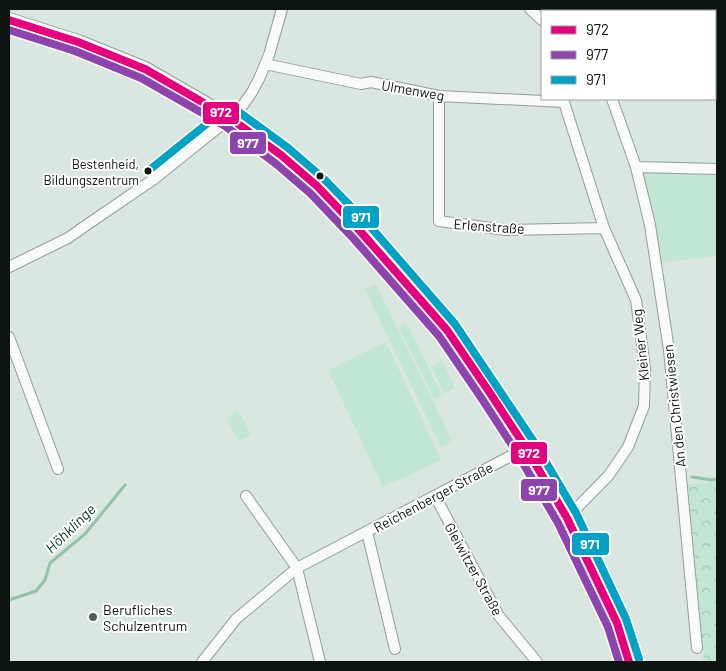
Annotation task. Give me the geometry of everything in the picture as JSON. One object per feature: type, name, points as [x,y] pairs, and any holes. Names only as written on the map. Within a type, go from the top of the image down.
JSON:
[{"type":"main road","points":[[9,20],[78,42],[145,69],[230,118],[317,186],[360,230],[448,330],[526,448],[567,518],[617,623],[629,662]]},
{"type":"street","points":[[9,267],[68,238],[154,179],[230,118],[243,105],[252,92],[265,64],[282,9]]},
{"type":"street","points":[[530,9],[541,19]]},
{"type":"street","name":"Ulmenweg","points":[[265,64],[361,84],[371,82],[439,96],[541,99]]},
{"type":"street","name":"Erlenstraße","points":[[439,96],[439,222],[506,230],[604,228]]},
{"type":"street","name":"Kleiner Weg","points":[[564,100],[604,228],[636,300],[646,368],[644,406],[628,446],[609,475],[567,518]]},
{"type":"street","name":"An den Christwiesen","points":[[612,100],[636,167],[650,225],[669,350],[697,648]]},
{"type":"street","points":[[636,167],[717,169]]},
{"type":"street","points":[[9,337],[58,468]]},
{"type":"street","name":"Reichenberger Straße","points":[[202,662],[236,619],[298,568],[526,448]]},
{"type":"street","points":[[246,496],[298,568],[320,662]]},
{"type":"street","name":"Gleiwitzer Straße","points":[[435,496],[499,616],[537,662]]},
{"type":"street","name":"Reichenberger Straße","points":[[367,532],[395,649]]},
{"type":"green space","points":[[636,167],[717,169],[717,256],[656,263]]},
{"type":"green space","points":[[376,284],[452,441],[441,447],[365,289]]},
{"type":"green space","points":[[406,322],[442,395],[434,399],[398,326]]},
{"type":"green space","points":[[386,342],[441,460],[383,487],[328,370]]},
{"type":"green space","points":[[442,360],[455,388],[444,393],[431,366]]},
{"type":"green space","points":[[238,411],[251,435],[238,441],[226,418]]},
{"type":"green space","points":[[717,481],[717,662],[704,662],[688,485]]},
{"type":"waterway","name":"Höhklinge","points":[[692,477],[717,479]]},
{"type":"waterway","name":"Höhklinge","points":[[9,600],[36,591],[45,580],[50,563],[85,534],[125,485]]},
{"type":"transit line","name":"972","points":[[9,20],[78,42],[145,69],[230,118],[281,155],[317,186],[360,231],[447,330],[490,393],[526,448],[567,518],[617,623],[629,662]]},
{"type":"transit line","name":"977","points":[[9,30],[75,51],[141,78],[225,126],[275,163],[310,193],[353,238],[439,336],[482,399],[517,453],[558,523],[608,627],[619,662]]},
{"type":"transit line","name":"971","points":[[148,171],[224,110],[230,108],[236,110],[287,147],[324,179],[368,224],[455,324],[534,442],[576,513],[626,619],[639,659]]},
{"type":"place","name":"Bestenheid, Bildungszentrum","points":[[148,171]]},
{"type":"place","name":"Berufliches Schulzentrum","points":[[93,617]]}]
